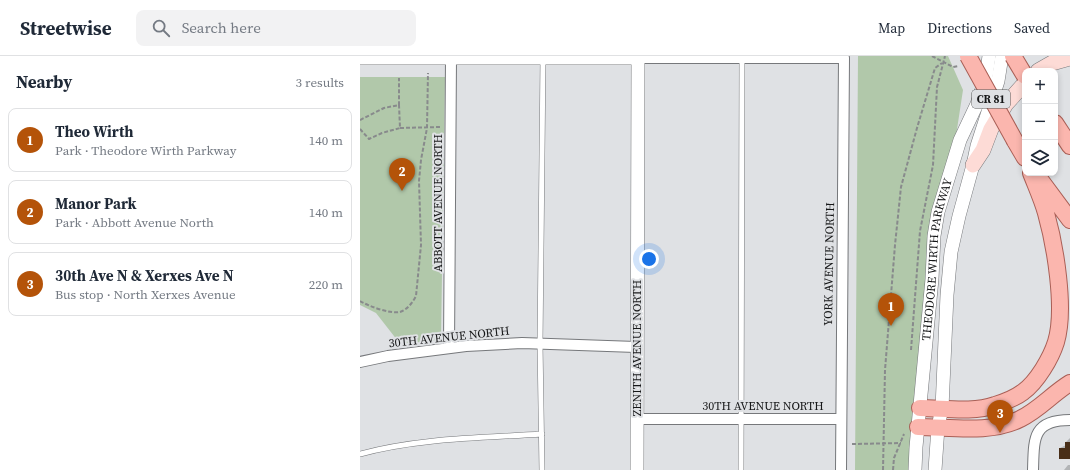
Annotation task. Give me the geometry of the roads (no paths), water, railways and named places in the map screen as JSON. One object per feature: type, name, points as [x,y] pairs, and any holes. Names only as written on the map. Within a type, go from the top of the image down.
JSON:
[{"type":"main road","name":"CR 81","points":[[968,56],[1022,153]]},
{"type":"main road","points":[[1013,56],[1022,71]]},
{"type":"main road","points":[[1043,68],[1052,63],[1070,58]]},
{"type":"main road","points":[[973,165],[983,150],[991,129],[1006,104],[1022,86]]},
{"type":"main road","points":[[1058,128],[1070,146]]},
{"type":"main road","points":[[920,408],[974,409],[995,406],[1014,397],[1024,391],[1037,377],[1056,342],[1059,328],[1059,286],[1055,254],[1046,212],[1032,176]]},
{"type":"main road","points":[[1038,176],[1070,220]]},
{"type":"main road","points":[[918,427],[986,428],[1008,424],[1020,419],[1036,409],[1060,389],[1070,383]]},
{"type":"street","name":"THEODORE WIRTH PARKWAY","points":[[915,470],[932,279],[934,236],[938,212],[960,140],[977,104],[986,77],[989,56]]},
{"type":"street","name":"THEODORE WIRTH PARKWAY","points":[[935,470],[938,427],[942,408],[947,295],[951,252],[977,146],[998,81],[1002,56]]},
{"type":"street","points":[[360,58],[742,58]]},
{"type":"street","name":"ABBOTT AVENUE NORTH","points":[[449,348],[451,58]]},
{"type":"street","name":"ZENITH AVENUE NORTH","points":[[636,470],[638,58]]},
{"type":"street","name":"YORK AVENUE NORTH","points":[[742,58],[844,58],[840,419],[841,470]]},
{"type":"street","name":"30TH AVENUE NORTH","points":[[360,362],[388,356],[449,348],[522,343],[636,347]]},
{"type":"street","name":"30TH AVENUE NORTH","points":[[637,419],[840,419]]},
{"type":"street","points":[[1033,470],[1034,444],[1037,433],[1048,423],[1058,420],[1070,420]]},
{"type":"lane","points":[[542,470],[540,344],[543,58]]},
{"type":"lane","points":[[741,470],[742,58]]},
{"type":"lane","points":[[360,454],[377,449],[441,440],[542,434]]},
{"type":"place","name":"Manor Park","points":[[402,191]]},
{"type":"place","name":"Theo Wirth","points":[[891,326]]},
{"type":"place","name":"30th Ave N & Xerxes Ave N","points":[[1000,433]]}]
